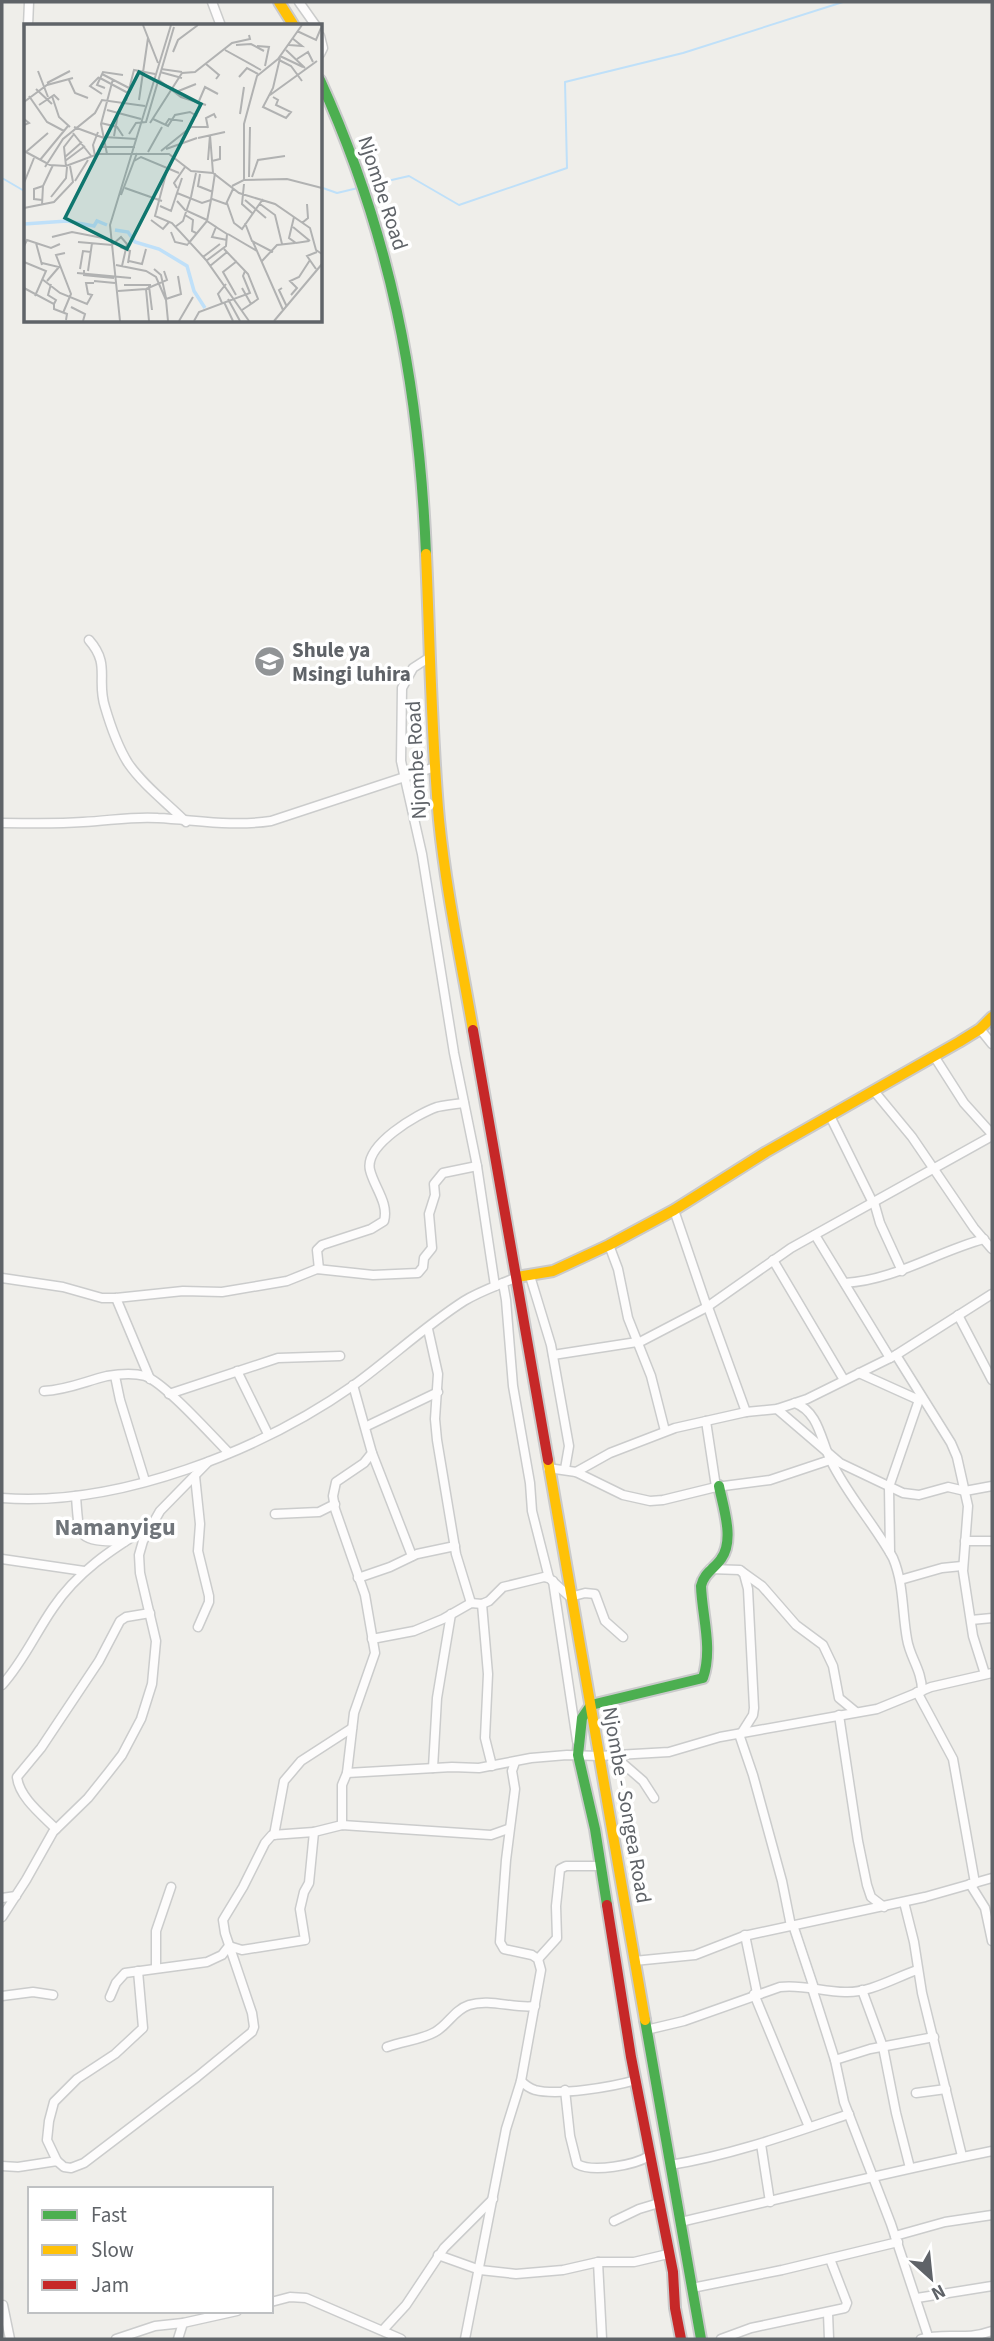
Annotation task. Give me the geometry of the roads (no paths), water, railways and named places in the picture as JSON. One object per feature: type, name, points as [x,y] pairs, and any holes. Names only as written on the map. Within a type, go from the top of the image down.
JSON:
[{"type":"main road","points":[[279,2],[293,24]]},
{"type":"main road","name":"Njombe Road","points":[[322,85],[369,204],[402,332],[415,413],[422,488],[439,824],[517,1278]]},
{"type":"main road","points":[[517,1278],[553,1271],[674,1210],[766,1152],[980,1029],[992,1017]]},
{"type":"main road","name":"Njombe - Songea Road","points":[[517,1278],[570,1597],[701,2339]]},
{"type":"main road","points":[[681,2339],[595,1829],[578,1747],[582,1718],[590,1705],[703,1678],[709,1660],[703,1623],[701,1583],[723,1556],[726,1542],[718,1486]]},
{"type":"street","points":[[28,24],[29,2]]},
{"type":"street","points":[[212,2],[220,24]]},
{"type":"street","points":[[301,2],[315,24]]},
{"type":"street","points":[[89,640],[98,650],[103,665],[101,687],[104,705],[127,761],[186,821]]},
{"type":"street","points":[[430,657],[413,668],[402,688],[400,745],[403,776],[422,854],[464,1103],[499,1285],[506,1300],[513,1386],[530,1483],[532,1511],[551,1579],[578,1747]]},
{"type":"street","points":[[2,823],[45,824],[131,818],[237,824],[271,821],[435,767]]},
{"type":"street","points":[[980,1029],[992,1044]]},
{"type":"street","points":[[553,1355],[637,1342],[707,1307],[773,1260],[992,1135],[964,1103],[934,1056]]},
{"type":"street","points":[[874,1091],[912,1137],[992,1249]]},
{"type":"street","points":[[319,1269],[317,1250],[322,1245],[371,1229],[384,1221],[383,1204],[369,1167],[372,1155],[382,1141],[423,1113],[464,1103]]},
{"type":"street","points":[[830,1116],[874,1203],[902,1271]]},
{"type":"street","points":[[2,1278],[63,1287],[102,1298],[183,1291],[222,1292],[287,1281],[319,1269],[373,1275],[420,1272],[424,1258],[432,1248],[429,1214],[435,1195],[434,1184],[443,1173],[477,1166]]},
{"type":"street","points":[[674,1210],[746,1412]]},
{"type":"street","points":[[347,1773],[479,1768],[578,1747],[599,1756],[669,1752],[711,1740],[890,1704],[919,1692],[989,1673],[971,1619],[962,1566],[968,1506],[954,1451],[815,1235]]},
{"type":"street","points":[[845,1283],[878,1279],[984,1239]]},
{"type":"street","points":[[609,1245],[618,1269],[628,1318],[652,1376],[665,1431]]},
{"type":"street","points":[[773,1260],[844,1380]]},
{"type":"street","points":[[530,1276],[553,1355],[569,1446],[565,1469]]},
{"type":"street","points":[[2,1498],[50,1499],[76,1496],[172,1475],[211,1460],[316,1409],[354,1385],[464,1301],[517,1278]]},
{"type":"street","points":[[576,1472],[610,1453],[665,1431],[795,1403],[893,1357],[992,1294]]},
{"type":"street","points":[[116,1297],[150,1379]]},
{"type":"street","points":[[958,1315],[992,1380]]},
{"type":"street","points":[[428,1329],[438,1374],[435,1419],[455,1546],[471,1603]]},
{"type":"street","points":[[169,1394],[278,1358],[340,1356]]},
{"type":"street","points":[[237,1371],[268,1434]]},
{"type":"street","points":[[859,1373],[920,1398]]},
{"type":"street","points":[[44,1391],[115,1376],[135,1375],[150,1379],[229,1452]]},
{"type":"street","points":[[115,1376],[145,1481]]},
{"type":"street","points":[[354,1385],[372,1453],[412,1556]]},
{"type":"street","points":[[366,1426],[438,1392]]},
{"type":"street","points":[[890,1552],[889,1487],[920,1398]]},
{"type":"street","points":[[795,1403],[809,1412],[829,1456],[900,1572],[907,1641],[920,1672],[919,1692],[953,1759],[973,1884],[985,1908],[992,1935]]},
{"type":"street","points":[[777,1409],[829,1456],[852,1470],[911,1495],[948,1488],[965,1491],[992,1486]]},
{"type":"street","points":[[706,1421],[718,1486]]},
{"type":"street","points":[[342,1825],[342,1785],[347,1773],[358,1695],[375,1653],[369,1613],[333,1496],[336,1482],[364,1463],[372,1453]]},
{"type":"street","points":[[548,1468],[576,1472],[623,1495],[650,1501],[676,1498],[718,1486],[770,1480],[829,1456]]},
{"type":"street","points":[[2,1917],[57,1829],[88,1798],[122,1755],[141,1719],[152,1684],[156,1642],[142,1589],[139,1555],[151,1525],[173,1496],[211,1460]]},
{"type":"street","points":[[195,1476],[200,1524],[198,1551],[209,1596],[198,1627]]},
{"type":"street","points":[[76,1496],[78,1528],[82,1536],[124,1542]]},
{"type":"street","points":[[275,1514],[319,1512],[335,1504]]},
{"type":"street","points":[[2,1685],[24,1657],[54,1605],[84,1572],[151,1525]]},
{"type":"street","points":[[965,1541],[992,1541]]},
{"type":"street","points":[[358,1578],[412,1556],[455,1546]]},
{"type":"street","points":[[2,1559],[84,1572]]},
{"type":"street","points":[[900,1580],[942,1568],[962,1566]]},
{"type":"street","points":[[710,1569],[740,1570],[762,1586],[798,1628],[823,1645],[833,1666],[839,1698],[856,1712]]},
{"type":"street","points":[[740,1570],[744,1574],[748,1589],[754,1702],[753,1715],[740,1734]]},
{"type":"street","points":[[372,1639],[414,1631],[471,1603],[482,1604],[489,1601],[503,1587],[523,1580],[551,1579],[570,1597],[585,1593],[595,1594],[605,1621],[623,1637]]},
{"type":"street","points":[[482,1604],[488,1674],[485,1738],[492,1766]]},
{"type":"street","points":[[57,1829],[28,1800],[17,1782],[17,1777],[41,1748],[99,1661],[120,1621],[125,1617],[150,1613]]},
{"type":"street","points":[[433,1768],[437,1698],[451,1614]]},
{"type":"street","points":[[971,1619],[992,1618]]},
{"type":"street","points":[[839,1715],[858,1841],[869,1893],[884,1907]]},
{"type":"street","points":[[578,1747],[593,1723]]},
{"type":"street","points":[[274,1835],[284,1781],[301,1762],[352,1728]]},
{"type":"street","points":[[740,1734],[782,1881],[792,1926],[835,2060],[840,2087],[917,2298],[926,2339],[971,2338],[992,2331]]},
{"type":"street","points":[[613,1755],[643,1781],[654,1798]]},
{"type":"street","points":[[465,2339],[506,2129],[520,2081],[541,1970],[538,1959],[532,1955],[504,1949],[500,1942],[515,1789],[512,1771],[515,1762]]},
{"type":"street","points":[[138,1971],[143,2028],[115,2054],[77,2079],[54,2102],[47,2140],[57,2161],[64,2167],[71,2168],[84,2163],[252,2032],[252,2013],[224,1928],[226,1914],[265,1843],[274,1835],[314,1832],[342,1825],[491,1835],[509,1829]]},
{"type":"street","points":[[229,1946],[242,1950],[306,1940],[300,1909],[309,1883],[314,1832]]},
{"type":"street","points":[[538,1959],[557,1938],[556,1906],[560,1869],[566,1866],[600,1866]]},
{"type":"street","points":[[634,1961],[695,1955],[745,1935],[884,1907],[992,1878]]},
{"type":"street","points":[[156,1967],[156,1931],[171,1887]]},
{"type":"street","points":[[865,1911],[869,1893]]},
{"type":"street","points":[[2,1898],[16,1896]]},
{"type":"street","points":[[904,1902],[962,2156]]},
{"type":"street","points":[[745,1935],[755,1994],[809,2127]]},
{"type":"street","points":[[110,1997],[121,1977],[156,1967],[216,1959],[229,1946]]},
{"type":"street","points":[[646,2030],[684,2021],[755,1994],[791,1985],[844,1993],[862,1990],[918,1970]]},
{"type":"street","points":[[862,1990],[883,2047],[910,2168]]},
{"type":"street","points":[[2,1996],[33,1992],[53,1995]]},
{"type":"street","points":[[387,2047],[436,2032],[453,2015],[472,2004],[523,2008],[535,2006]]},
{"type":"street","points":[[835,2060],[870,2049],[934,2037]]},
{"type":"street","points":[[520,2081],[531,2089],[565,2090],[636,2080]]},
{"type":"street","points":[[916,2093],[946,2089]]},
{"type":"street","points":[[565,2090],[570,2136],[577,2164],[589,2168],[625,2165],[649,2156]]},
{"type":"street","points":[[670,2165],[761,2144],[849,2114]]},
{"type":"street","points":[[761,2144],[770,2202]]},
{"type":"street","points":[[680,2222],[992,2151]]},
{"type":"street","points":[[2,2166],[57,2161]]},
{"type":"street","points":[[385,2334],[438,2255],[493,2199]]},
{"type":"street","points":[[614,2221],[659,2203]]},
{"type":"street","points":[[692,2288],[830,2259],[945,2222],[992,2215]]},
{"type":"street","points":[[438,2255],[480,2270],[516,2274],[563,2270],[598,2262],[634,2262],[668,2254]]},
{"type":"street","points":[[721,2339],[751,2328],[828,2313],[847,2306],[830,2259]]},
{"type":"street","points":[[598,2262],[601,2339]]},
{"type":"street","points":[[917,2298],[992,2286]]},
{"type":"street","points":[[273,2301],[290,2297],[306,2298],[401,2339]]},
{"type":"street","points":[[3,2305],[10,2339]]},
{"type":"street","points":[[116,2339],[155,2326],[183,2323],[196,2316],[221,2313]]},
{"type":"street","points":[[828,2313],[829,2339]]},
{"type":"street","points":[[178,2339],[183,2323]]},
{"type":"waterway","points":[[370,185],[409,176],[459,205],[567,168],[565,82],[683,53],[843,2]]},
{"type":"waterway","points":[[2,178],[24,191]]},
{"type":"waterway","points":[[322,188],[337,193],[358,188]]},
{"type":"place","name":"Shule ya Msingi luhira","points":[[269,662]]},
{"type":"district","name":"Namanyigu","points":[[115,1527]]}]
